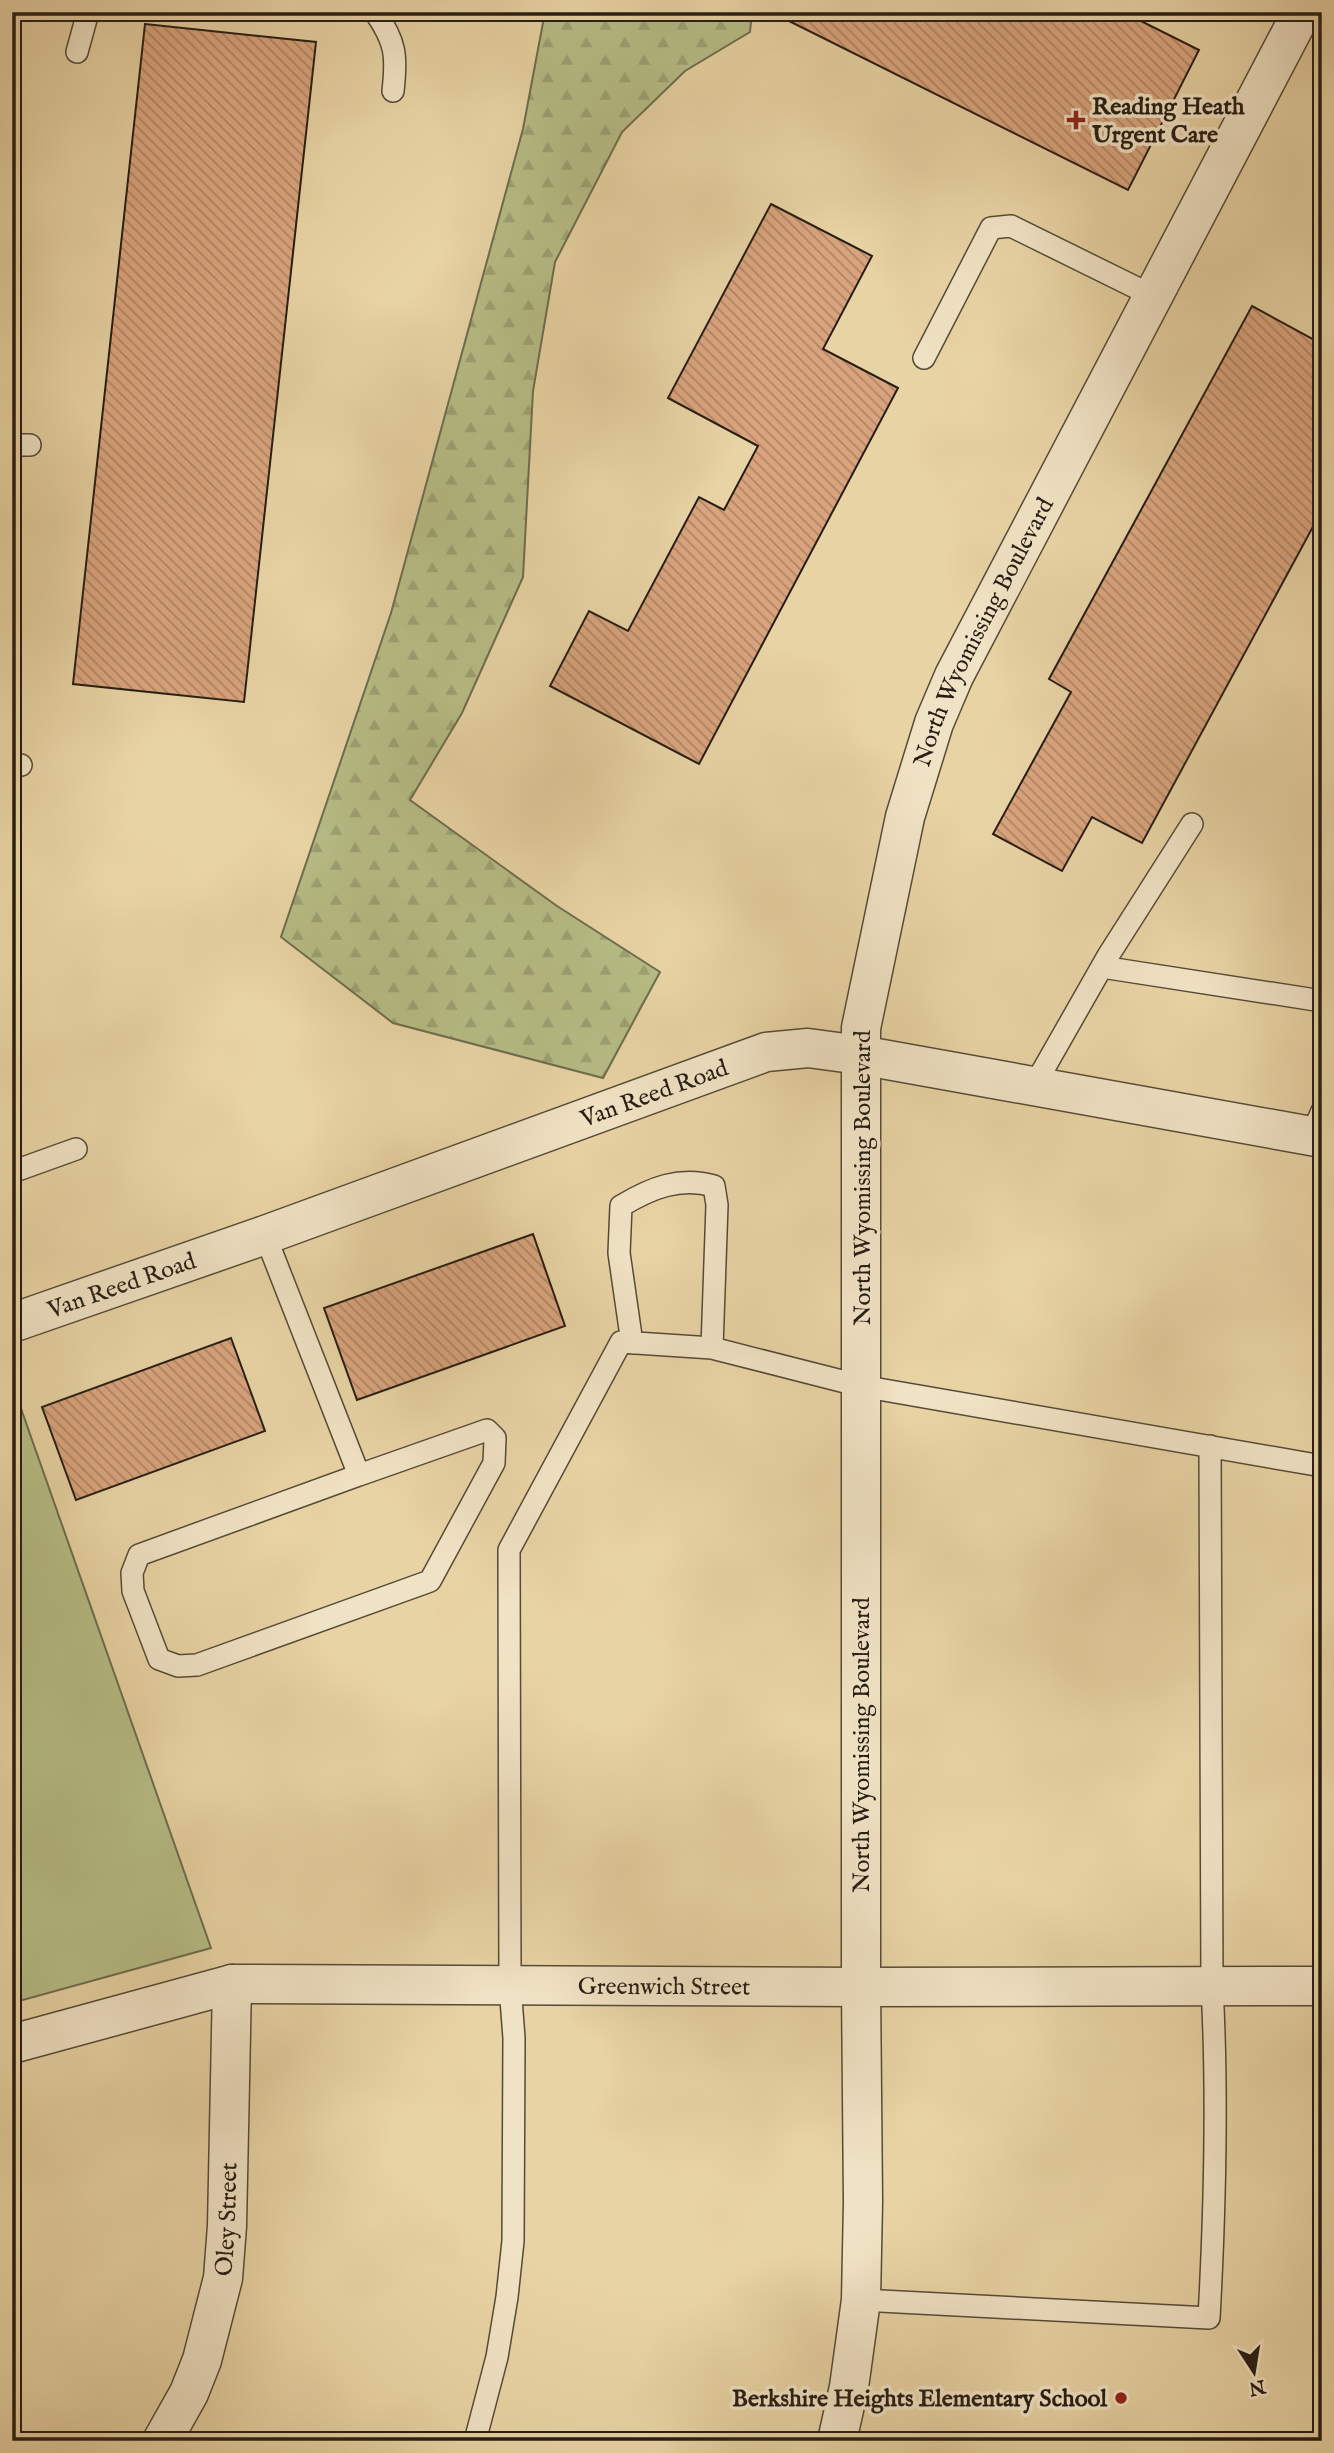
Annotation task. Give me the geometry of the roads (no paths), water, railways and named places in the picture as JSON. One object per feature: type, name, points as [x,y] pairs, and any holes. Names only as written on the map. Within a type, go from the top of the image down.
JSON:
[{"type":"street","name":"North Wyomissing Boulevard","points":[[837,2441],[849,2387],[861,2300],[863,2202],[861,1028],[905,817],[934,723],[954,676],[1302,12]]},
{"type":"street","name":"Van Reed Road","points":[[12,1323],[265,1235],[766,1052],[808,1048],[860,1055],[1034,1086],[1318,1128]]},
{"type":"street","name":"Greenwich Street","points":[[12,2044],[232,1984],[1322,1986]]},
{"type":"street","name":"Oley Street","points":[[162,2441],[189,2393],[202,2360],[223,2278],[227,2226],[232,1984]]},
{"type":"lane","points":[[77,52],[88,12]]},
{"type":"lane","points":[[375,12],[393,40],[397,60],[393,91]]},
{"type":"lane","points":[[924,358],[990,228],[1012,226],[1153,296]]},
{"type":"lane","points":[[1034,1086],[1102,967],[1192,824]]},
{"type":"lane","points":[[1102,967],[1322,1001]]},
{"type":"lane","points":[[12,1172],[76,1149]]},
{"type":"lane","points":[[632,1343],[619,1253],[621,1206],[649,1189],[695,1180],[714,1186],[717,1205],[712,1348]]},
{"type":"lane","points":[[265,1235],[359,1475]]},
{"type":"lane","points":[[475,2441],[497,2357],[513,2241],[514,2038],[510,1986],[509,1550],[621,1342],[712,1348],[861,1387],[1322,1466]]},
{"type":"lane","points":[[487,1430],[495,1438],[494,1463],[430,1581],[197,1665],[178,1666],[159,1658],[133,1591],[132,1573],[139,1555],[359,1475],[487,1430]]},
{"type":"lane","points":[[861,2300],[1209,2318],[1214,2227],[1215,2040],[1210,1446]]},
{"type":"place","name":"Reading Heath Urgent Care","points":[[1076,120]]},
{"type":"place","name":"Berkshire Heights Elementary School","points":[[1121,2398]]}]
